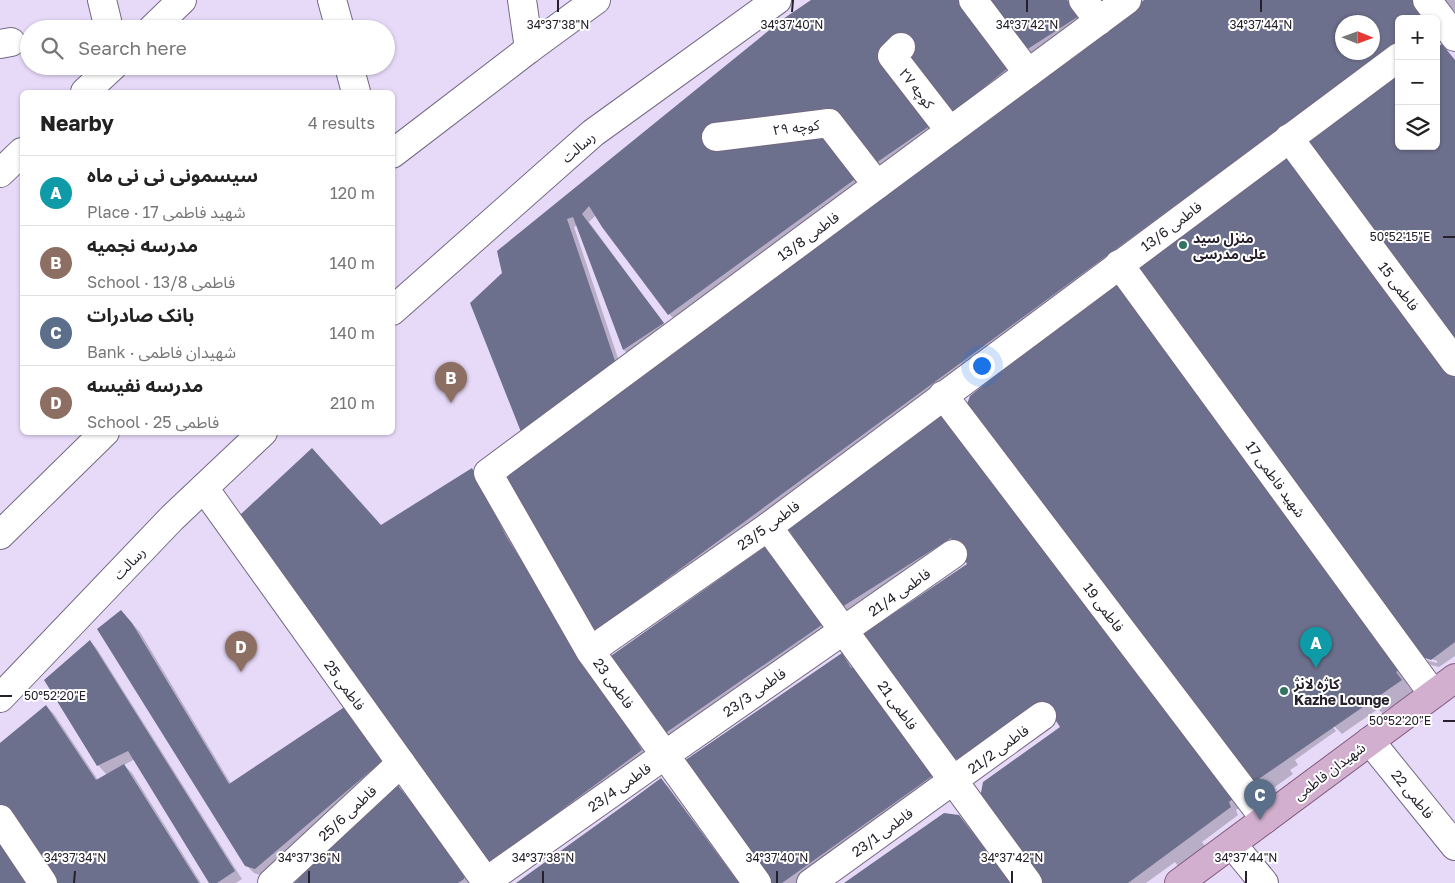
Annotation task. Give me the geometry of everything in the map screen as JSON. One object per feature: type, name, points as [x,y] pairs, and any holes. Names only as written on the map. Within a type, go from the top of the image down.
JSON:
[{"type":"main road","name":"شهیدان فاطمی","points":[[1179,883],[1455,678]]},
{"type":"street","points":[[102,0],[107,20]]},
{"type":"street","points":[[161,20],[182,0]]},
{"type":"street","points":[[332,0],[338,20]]},
{"type":"street","points":[[522,0],[529,49]]},
{"type":"street","points":[[395,152],[596,0]]},
{"type":"street","name":"رسالت","points":[[395,308],[593,133],[777,0]]},
{"type":"street","points":[[973,0],[1028,73]]},
{"type":"street","name":"فاطمی 13/8","points":[[488,473],[1028,73],[1091,10],[1127,0]]},
{"type":"street","points":[[1427,0],[1448,26]]},
{"type":"street","name":"کوچه ۲۷","points":[[901,47],[892,56],[950,131]]},
{"type":"street","name":"فاطمی 13/6","points":[[943,395],[1395,59]]},
{"type":"street","points":[[87,90],[103,75]]},
{"type":"street","points":[[352,75],[356,90]]},
{"type":"street","name":"کوچه ۲۹","points":[[716,137],[828,123],[877,185]]},
{"type":"street","name":"فاطمی 15","points":[[1289,138],[1455,362]]},
{"type":"street","points":[[0,174],[20,154]]},
{"type":"street","name":"شهید فاطمی 17","points":[[1119,264],[1433,694]]},
{"type":"street","name":"فاطمی 23/5","points":[[590,651],[768,527],[943,395]]},
{"type":"street","name":"فاطمی 19","points":[[943,395],[1265,819]]},
{"type":"street","points":[[0,535],[102,435]]},
{"type":"street","name":"رسالت","points":[[0,698],[172,518],[260,435]]},
{"type":"street","name":"فاطمی 23","points":[[488,473],[590,651],[757,883]]},
{"type":"street","name":"فاطمی 25","points":[[204,488],[486,883]]},
{"type":"street","name":"فاطمی 21","points":[[768,527],[1028,883]]},
{"type":"street","name":"فاطمی 21/4","points":[[844,630],[954,554]]},
{"type":"street","name":"فاطمی 23/3","points":[[665,754],[844,630]]},
{"type":"street","name":"فاطمی 21/2","points":[[954,781],[1042,716]]},
{"type":"street","name":"فاطمی 22","points":[[1370,741],[1455,846]]},
{"type":"street","name":"فاطمی 23/4","points":[[486,883],[665,754]]},
{"type":"street","name":"فاطمی 25/6","points":[[272,883],[401,763]]},
{"type":"street","name":"فاطمی 23/1","points":[[811,883],[954,781]]},
{"type":"street","points":[[0,819],[43,883]]},
{"type":"street","points":[[1232,844],[1264,883]]},
{"type":"building","points":[[811,0],[961,0],[1013,64],[951,114],[934,123],[873,165],[850,135],[825,108],[806,116],[858,177],[668,315],[602,227],[589,206],[582,214],[664,323],[623,350],[573,217],[567,219],[615,361],[521,432],[470,303],[502,273],[497,251],[783,19]]},
{"type":"building","points":[[984,0],[1067,0],[1079,16],[1023,52]]},
{"type":"building","points":[[1144,0],[1415,0],[1422,15],[1395,15],[1395,44],[1380,55],[1380,15],[1335,15],[1335,60],[1373,60],[593,633],[501,481],[504,470]]},
{"type":"building","points":[[1442,44],[1455,60],[1455,344],[1305,144],[1395,78],[1395,150],[1440,150],[1440,45]]},
{"type":"building","points":[[1287,157],[1455,378],[1455,642],[1431,660],[1422,657],[1137,272],[1139,265]]},
{"type":"building","points":[[1112,282],[1121,282],[1401,668],[1396,672],[1402,680],[1253,783],[967,404],[970,396]]},
{"type":"building","points":[[941,416],[1234,788],[1235,797],[1229,802],[1231,807],[1128,883],[1039,883],[980,798],[983,782],[1060,727],[1043,701],[959,759],[951,758],[863,634],[967,564],[951,538],[842,607],[788,529]]},
{"type":"building","points":[[312,448],[381,525],[472,468],[506,536],[642,750],[491,862],[483,860],[241,519],[241,514]]},
{"type":"building","points":[[766,546],[826,622],[664,734],[608,658]]},
{"type":"building","points":[[121,610],[132,623],[229,784],[346,706],[380,752],[381,762],[255,869],[245,866],[97,629]]},
{"type":"building","points":[[90,640],[235,871],[217,883],[209,883],[128,751],[97,766],[44,680]]},
{"type":"building","points":[[842,653],[851,668],[858,665],[935,774],[782,883],[768,883],[684,761]]},
{"type":"building","points":[[46,705],[96,780],[124,764],[199,883],[52,883],[0,805],[0,743]]},
{"type":"building","points":[[661,778],[739,883],[516,883],[630,801]]},
{"type":"building","points":[[396,783],[466,870],[464,879],[458,883],[294,883]]},
{"type":"building","points":[[944,813],[959,815],[1012,883],[844,883]]},
{"type":"building","points":[[0,834],[32,883],[0,883]]},
{"type":"place","name":"منزل سید علی مدرسی","points":[[1183,245]]},
{"type":"place","name":"مدرسه نجمیه","points":[[451,403]]},
{"type":"place","name":"سیسمونی نی نی ماه","points":[[1316,668]]},
{"type":"place","name":"مدرسه نفیسه","points":[[241,672]]},
{"type":"place","name":"کاژه لانژ Kazhe Lounge","points":[[1284,691]]},
{"type":"place","name":"بانک صادرات","points":[[1260,820]]}]
